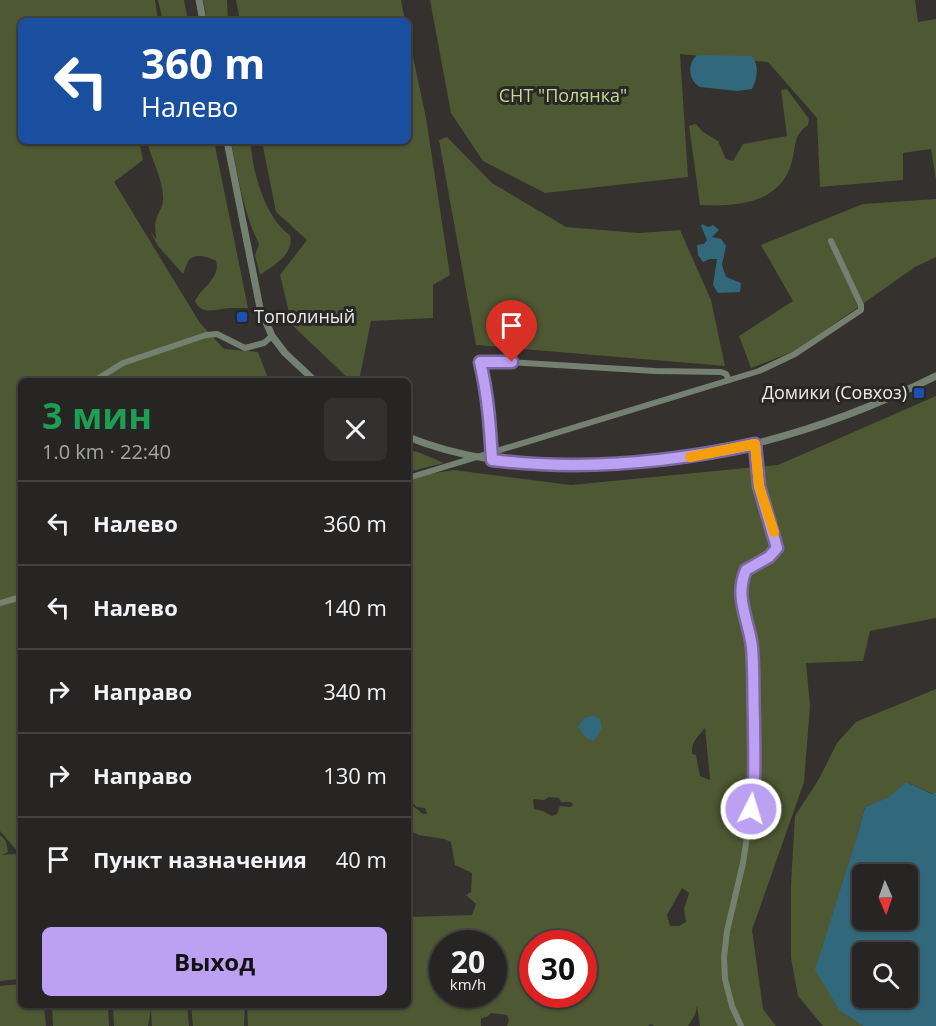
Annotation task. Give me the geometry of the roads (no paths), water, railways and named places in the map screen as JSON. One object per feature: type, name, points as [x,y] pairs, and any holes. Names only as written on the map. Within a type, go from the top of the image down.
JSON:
[{"type":"street","points":[[199,0],[202,18]]},
{"type":"street","points":[[227,144],[260,308],[272,336],[312,378]]},
{"type":"street","points":[[491,457],[759,371],[788,358],[861,310],[831,241]]},
{"type":"street","points":[[99,378],[123,363],[206,335],[217,334],[245,348],[264,343],[272,336]]},
{"type":"street","points":[[491,457],[487,413],[489,403],[480,362],[721,372],[726,374],[729,380]]},
{"type":"street","points":[[411,477],[475,458],[491,457],[580,465],[634,463],[706,454],[755,444],[814,427],[853,413],[936,376]]},
{"type":"street","points":[[411,438],[475,458]]},
{"type":"street","points":[[741,1026],[732,1006],[725,979],[724,957],[727,931],[743,863],[754,791],[752,650],[741,600],[741,589],[746,570],[769,557],[777,548],[759,486],[755,444]]},
{"type":"street","points":[[0,603],[18,598]]},
{"type":"water","points":[[697,55],[751,56],[756,63],[757,72],[752,89],[737,91],[700,87],[693,80],[690,72],[690,67]]},
{"type":"water","points":[[702,224],[708,227],[713,225],[719,230],[712,237],[721,239],[726,246],[722,265],[726,277],[741,283],[740,292],[718,293],[713,285],[717,259],[703,262],[698,255],[697,245],[704,244],[707,240]]},
{"type":"water","points":[[594,716],[600,719],[602,728],[594,741],[586,738],[578,727],[584,718]]},
{"type":"water","points":[[906,782],[932,794],[936,792],[936,1026],[863,1026],[840,1011],[815,970],[865,807],[889,797]]},
{"type":"place","name":"Тополиный","points":[[242,317]]},
{"type":"place","name":"Домики (Совхоз)","points":[[919,393]]},
{"type":"park label","name":"СНТ \"Полянка\"","points":[[563,96]]}]
